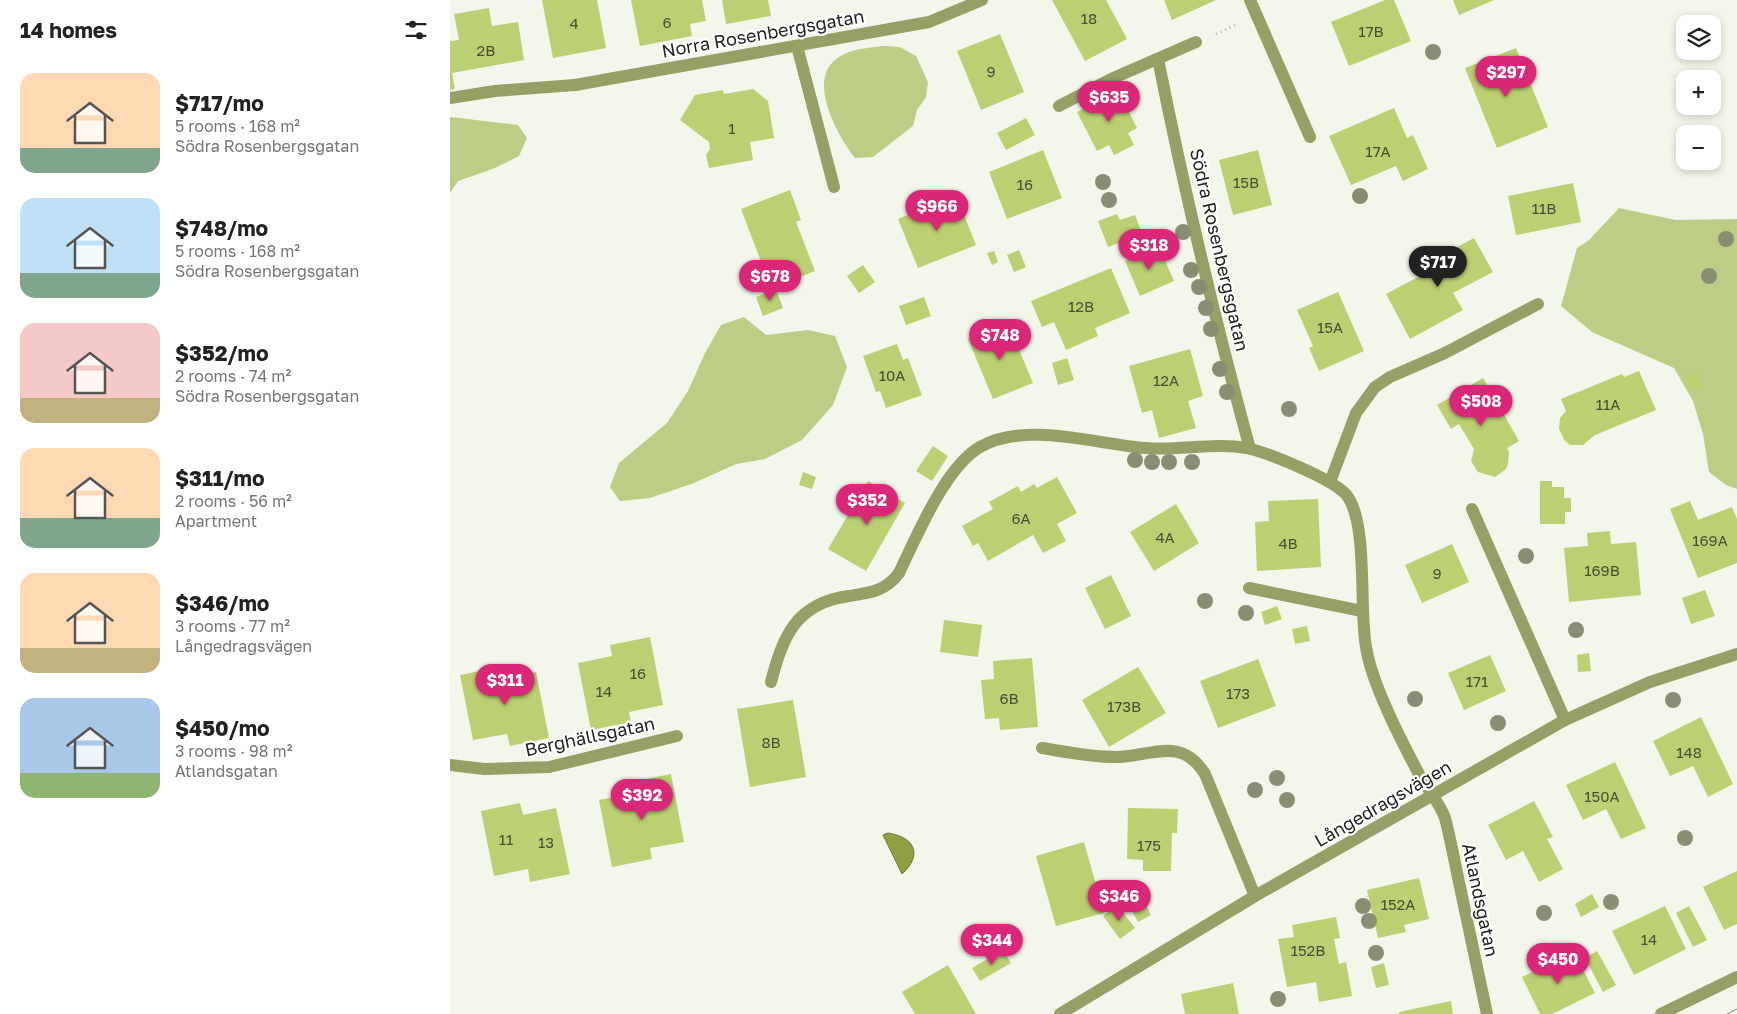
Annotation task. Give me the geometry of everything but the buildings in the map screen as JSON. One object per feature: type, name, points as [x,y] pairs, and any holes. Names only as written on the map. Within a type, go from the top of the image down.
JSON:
[{"type":"street","name":"Norra Rosenbergsgatan","points":[[450,98],[495,91],[575,85],[929,22],[982,0]]},
{"type":"street","points":[[1250,0],[1310,137]]},
{"type":"street","points":[[1059,106],[1110,79],[1196,42]]},
{"type":"street","points":[[797,46],[834,186]]},
{"type":"street","name":"Södra Rosenbergsgatan","points":[[1158,59],[1192,222],[1250,449]]},
{"type":"street","points":[[1330,482],[1356,413],[1375,387],[1390,377],[1446,353],[1538,304]]},
{"type":"street","points":[[771,682],[779,651],[787,633],[810,609],[823,602],[881,590],[891,584],[899,573],[928,511],[948,480],[977,449],[989,442],[1005,438],[1047,436],[1092,439],[1145,448],[1210,446],[1250,449],[1330,482],[1340,488],[1348,498],[1354,510],[1360,547],[1362,611],[1366,648],[1371,666],[1388,708],[1422,780],[1432,796]]},
{"type":"street","points":[[1472,509],[1565,720]]},
{"type":"street","points":[[1249,588],[1362,611]]},
{"type":"street","name":"Långedragsvägen","points":[[1060,1014],[1255,896],[1565,720],[1650,682],[1737,654]]},
{"type":"street","name":"Berghällsgatan","points":[[450,765],[484,769],[549,767],[677,736]]},
{"type":"street","points":[[1042,748],[1089,757],[1117,757],[1161,750],[1176,751],[1186,754],[1197,761],[1205,774],[1255,896]]},
{"type":"street","name":"Atlandsgatan","points":[[1432,796],[1444,816],[1487,1014]]},
{"type":"street","points":[[1661,1014],[1737,977]]},
{"type":"path","points":[[1196,42],[1256,16]]},
{"type":"shaded area","points":[[884,46],[900,47],[916,56],[928,82],[926,97],[917,110],[913,126],[873,157],[855,158],[841,138],[829,111],[824,83],[827,71],[834,61],[845,54]]},
{"type":"shaded area","points":[[450,117],[518,125],[527,138],[519,156],[495,168],[458,181],[450,193]]},
{"type":"shaded area","points":[[1619,208],[1676,220],[1737,219],[1737,489],[1726,485],[1709,472],[1703,434],[1693,401],[1674,368],[1592,332],[1561,306],[1577,248],[1589,240]]},
{"type":"shaded area","points":[[744,317],[766,335],[808,330],[835,336],[847,367],[833,405],[802,440],[765,459],[736,464],[694,483],[650,498],[620,501],[610,487],[619,463],[667,423],[688,391],[705,353],[721,325]]},
{"type":"shaded area","points":[[888,833],[905,838],[913,848],[912,860],[909,867],[902,874],[883,835]]},
{"type":"tram line","points":[[1727,1014],[1737,1009]]}]
